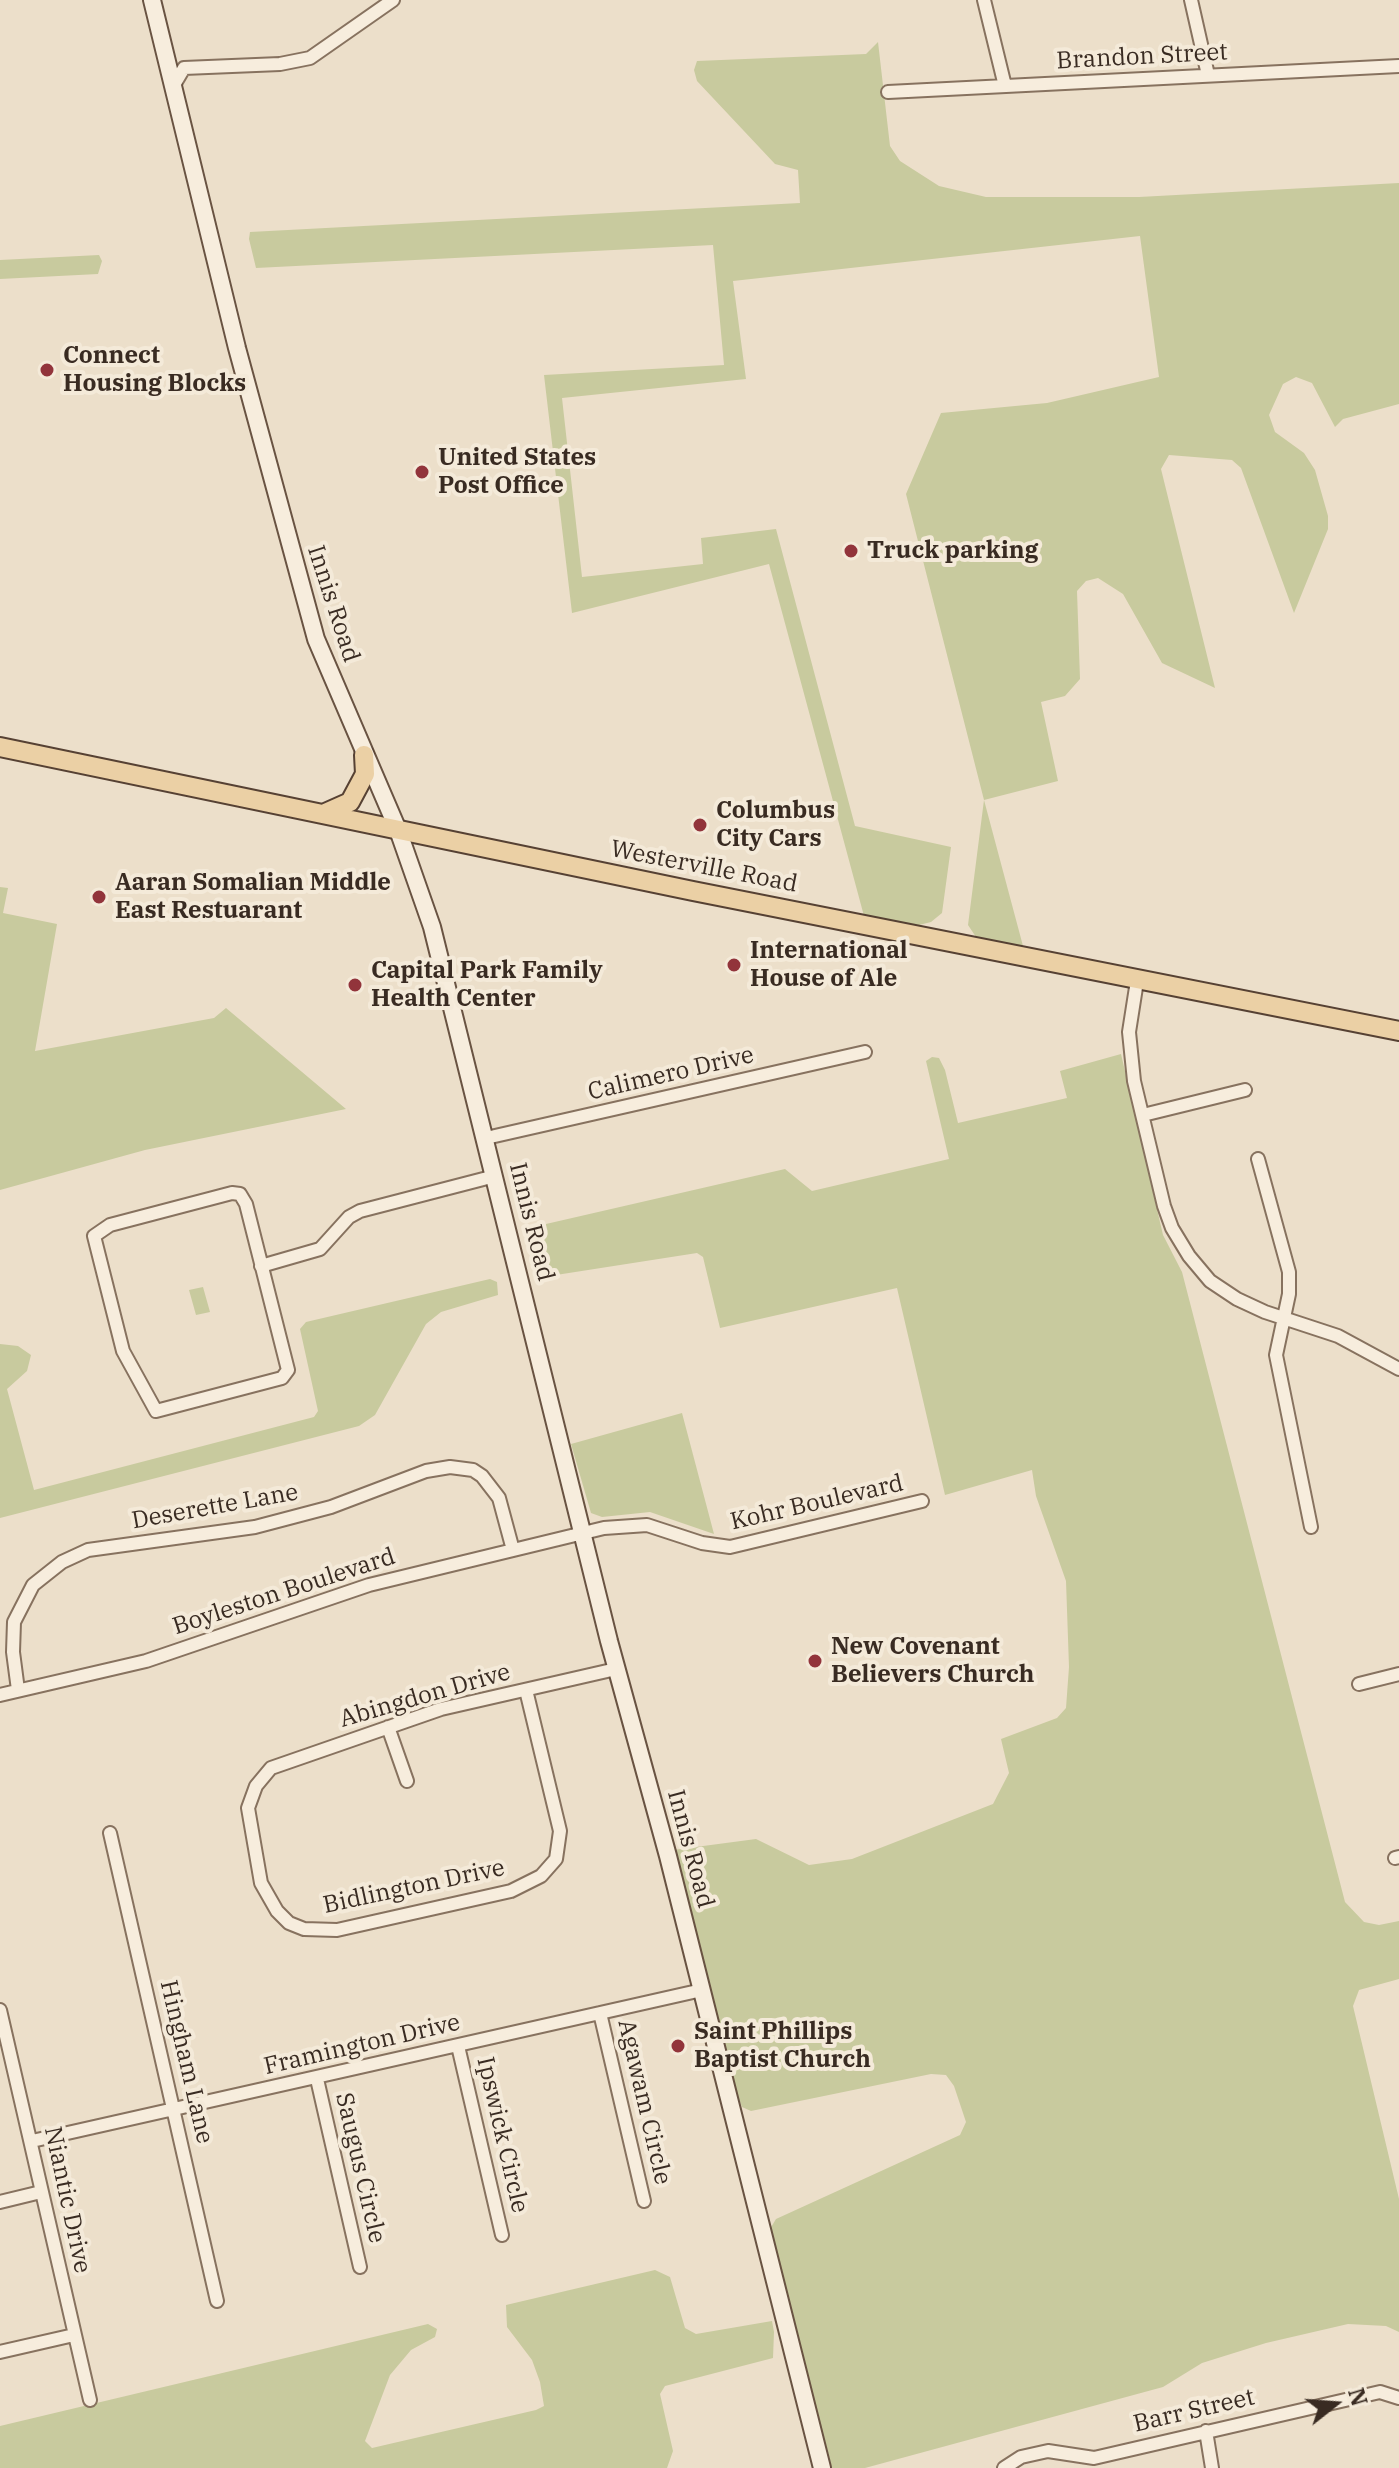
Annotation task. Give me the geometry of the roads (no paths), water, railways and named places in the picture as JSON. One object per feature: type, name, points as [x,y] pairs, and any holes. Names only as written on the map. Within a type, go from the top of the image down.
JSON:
[{"type":"main road","name":"Innis Road","points":[[152,0],[293,562],[316,639],[398,830],[432,927],[616,1669],[702,1990],[822,2468]]},
{"type":"main road","name":"Westerville Road","points":[[0,747],[1137,981],[1399,1031]]},
{"type":"main road","points":[[323,814],[350,802],[365,774],[364,755]]},
{"type":"street","points":[[174,85],[184,68],[280,64],[310,58],[393,0]]},
{"type":"street","points":[[984,0],[1005,86]]},
{"type":"street","points":[[1191,0],[1208,75]]},
{"type":"street","name":"Brandon Street","points":[[888,92],[1399,66]]},
{"type":"street","points":[[1137,981],[1129,1032],[1134,1081],[1164,1206],[1172,1228],[1189,1256],[1210,1281],[1237,1299],[1338,1336],[1399,1369]]},
{"type":"street","name":"Calimero Drive","points":[[486,1138],[865,1052]]},
{"type":"street","points":[[1143,1115],[1245,1090]]},
{"type":"street","points":[[1258,1159],[1289,1272],[1289,1294],[1276,1355],[1311,1527]]},
{"type":"street","points":[[261,1266],[320,1249],[349,1217],[360,1211],[495,1176]]},
{"type":"street","points":[[240,1194],[246,1204],[261,1266],[288,1370],[282,1378],[156,1411],[123,1351],[94,1242],[99,1230],[217,1197],[240,1194]]},
{"type":"street","name":"Deserette Lane","points":[[18,1690],[13,1652],[14,1622],[33,1585],[62,1562],[88,1550],[255,1527],[331,1507],[426,1471],[450,1467],[473,1470],[482,1476],[499,1498],[513,1550]]},
{"type":"street","name":"Kohr Boulevard","points":[[583,1535],[604,1528],[647,1525],[702,1543],[730,1547],[922,1501]]},
{"type":"street","name":"Boyleston Boulevard","points":[[0,1695],[146,1661],[369,1585],[583,1535]]},
{"type":"street","points":[[0,1621],[14,1622]]},
{"type":"street","name":"Abingdon Drive","points":[[256,1786],[271,1768],[441,1709],[616,1669]]},
{"type":"street","points":[[1359,1684],[1399,1674]]},
{"type":"street","name":"Bidlington Drive","points":[[256,1786],[248,1808],[261,1883],[277,1911],[289,1923],[304,1929],[337,1930],[511,1891],[541,1876],[556,1859],[560,1831],[526,1690]]},
{"type":"street","points":[[388,1727],[407,1781]]},
{"type":"street","name":"Hingham Lane","points":[[110,1833],[217,2301]]},
{"type":"street","name":"Framington Drive","points":[[32,2141],[702,1990]]},
{"type":"street","name":"Niantic Drive","points":[[0,2010],[5,2050],[32,2141],[90,2400]]},
{"type":"street","name":"Agawam Circle","points":[[600,2013],[644,2201]]},
{"type":"street","name":"Ipswick Circle","points":[[458,2046],[502,2235]]},
{"type":"street","name":"Saugus Circle","points":[[317,2079],[360,2267]]},
{"type":"street","points":[[0,2202],[41,2192]]},
{"type":"street","points":[[0,2352],[74,2335]]},
{"type":"street","name":"Barr Street","points":[[1004,2468],[1021,2457],[1048,2451],[1094,2458],[1380,2392],[1397,2396]]},
{"type":"street","points":[[1206,2431],[1212,2468]]},
{"type":"place","name":"Connect Housing Blocks","points":[[47,370]]},
{"type":"place","name":"United States Post Office","points":[[422,472]]},
{"type":"place","name":"Truck parking","points":[[851,551]]},
{"type":"place","name":"Columbus City Cars","points":[[700,825]]},
{"type":"place","name":"Aaran Somalian Middle East Restuarant","points":[[99,897]]},
{"type":"place","name":"International House of Ale","points":[[734,965]]},
{"type":"place","name":"Capital Park Family Health Center","points":[[355,985]]},
{"type":"place","name":"New Covenant Believers Church","points":[[815,1661]]},
{"type":"place","name":"Saint Phillips Baptist Church","points":[[678,2046]]}]
